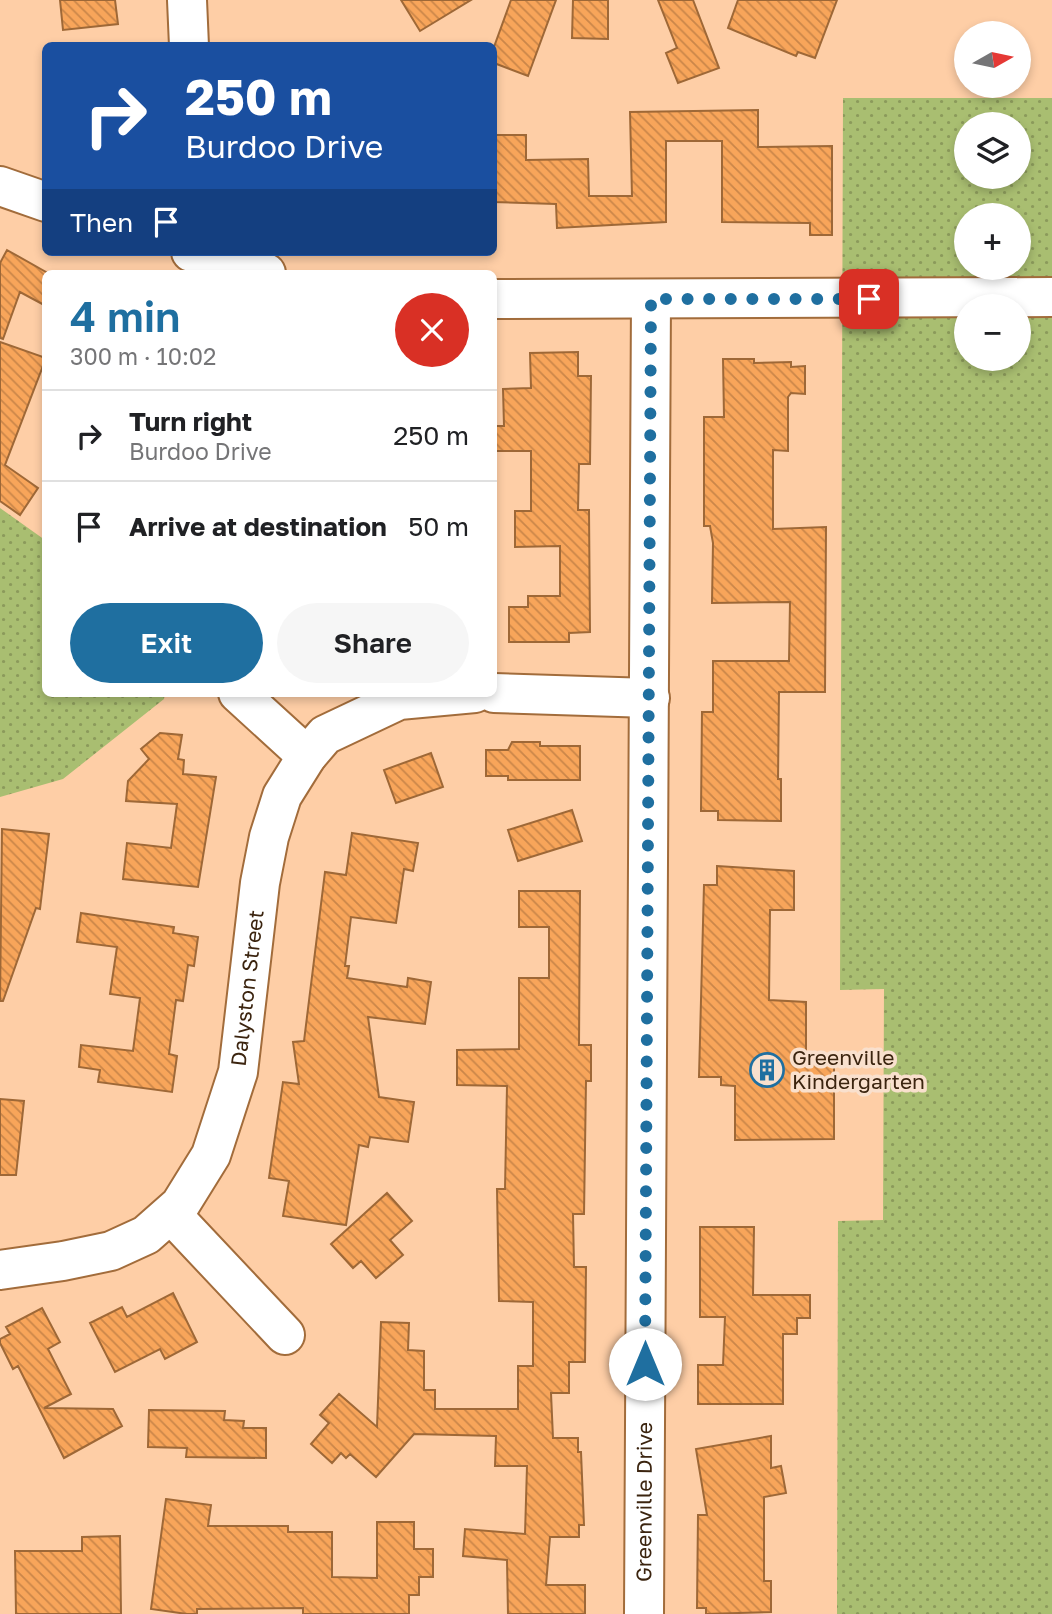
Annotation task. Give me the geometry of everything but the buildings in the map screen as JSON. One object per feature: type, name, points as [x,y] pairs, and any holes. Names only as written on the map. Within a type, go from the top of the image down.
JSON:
[{"type":"street","points":[[187,0],[188,42]]},
{"type":"street","points":[[0,186],[42,201]]},
{"type":"street","points":[[205,256],[255,270]]},
{"type":"street","points":[[497,299],[1052,298]]},
{"type":"street","name":"Greenville Drive","points":[[644,1614],[651,299]]},
{"type":"street","points":[[497,693],[650,698]]},
{"type":"street","points":[[242,697],[307,756]]},
{"type":"street","name":"Dalyston Street","points":[[0,1270],[111,1251],[146,1235],[180,1205],[211,1155],[238,1072],[260,883],[269,837],[282,796],[307,756],[325,735],[400,700],[432,697]]},
{"type":"street","points":[[171,1214],[285,1335]]},
{"type":"green space","points":[[843,98],[1052,98],[1052,1614],[837,1614],[838,1221],[883,1220],[884,989],[840,990]]},
{"type":"green space","points":[[0,508],[42,538],[42,697],[164,697],[63,779],[0,797]]},
{"type":"place","name":"Greenville Kindergarten","points":[[767,1070]]},
{"type":"route","points":[[645,1364],[651,299],[869,299]]}]
